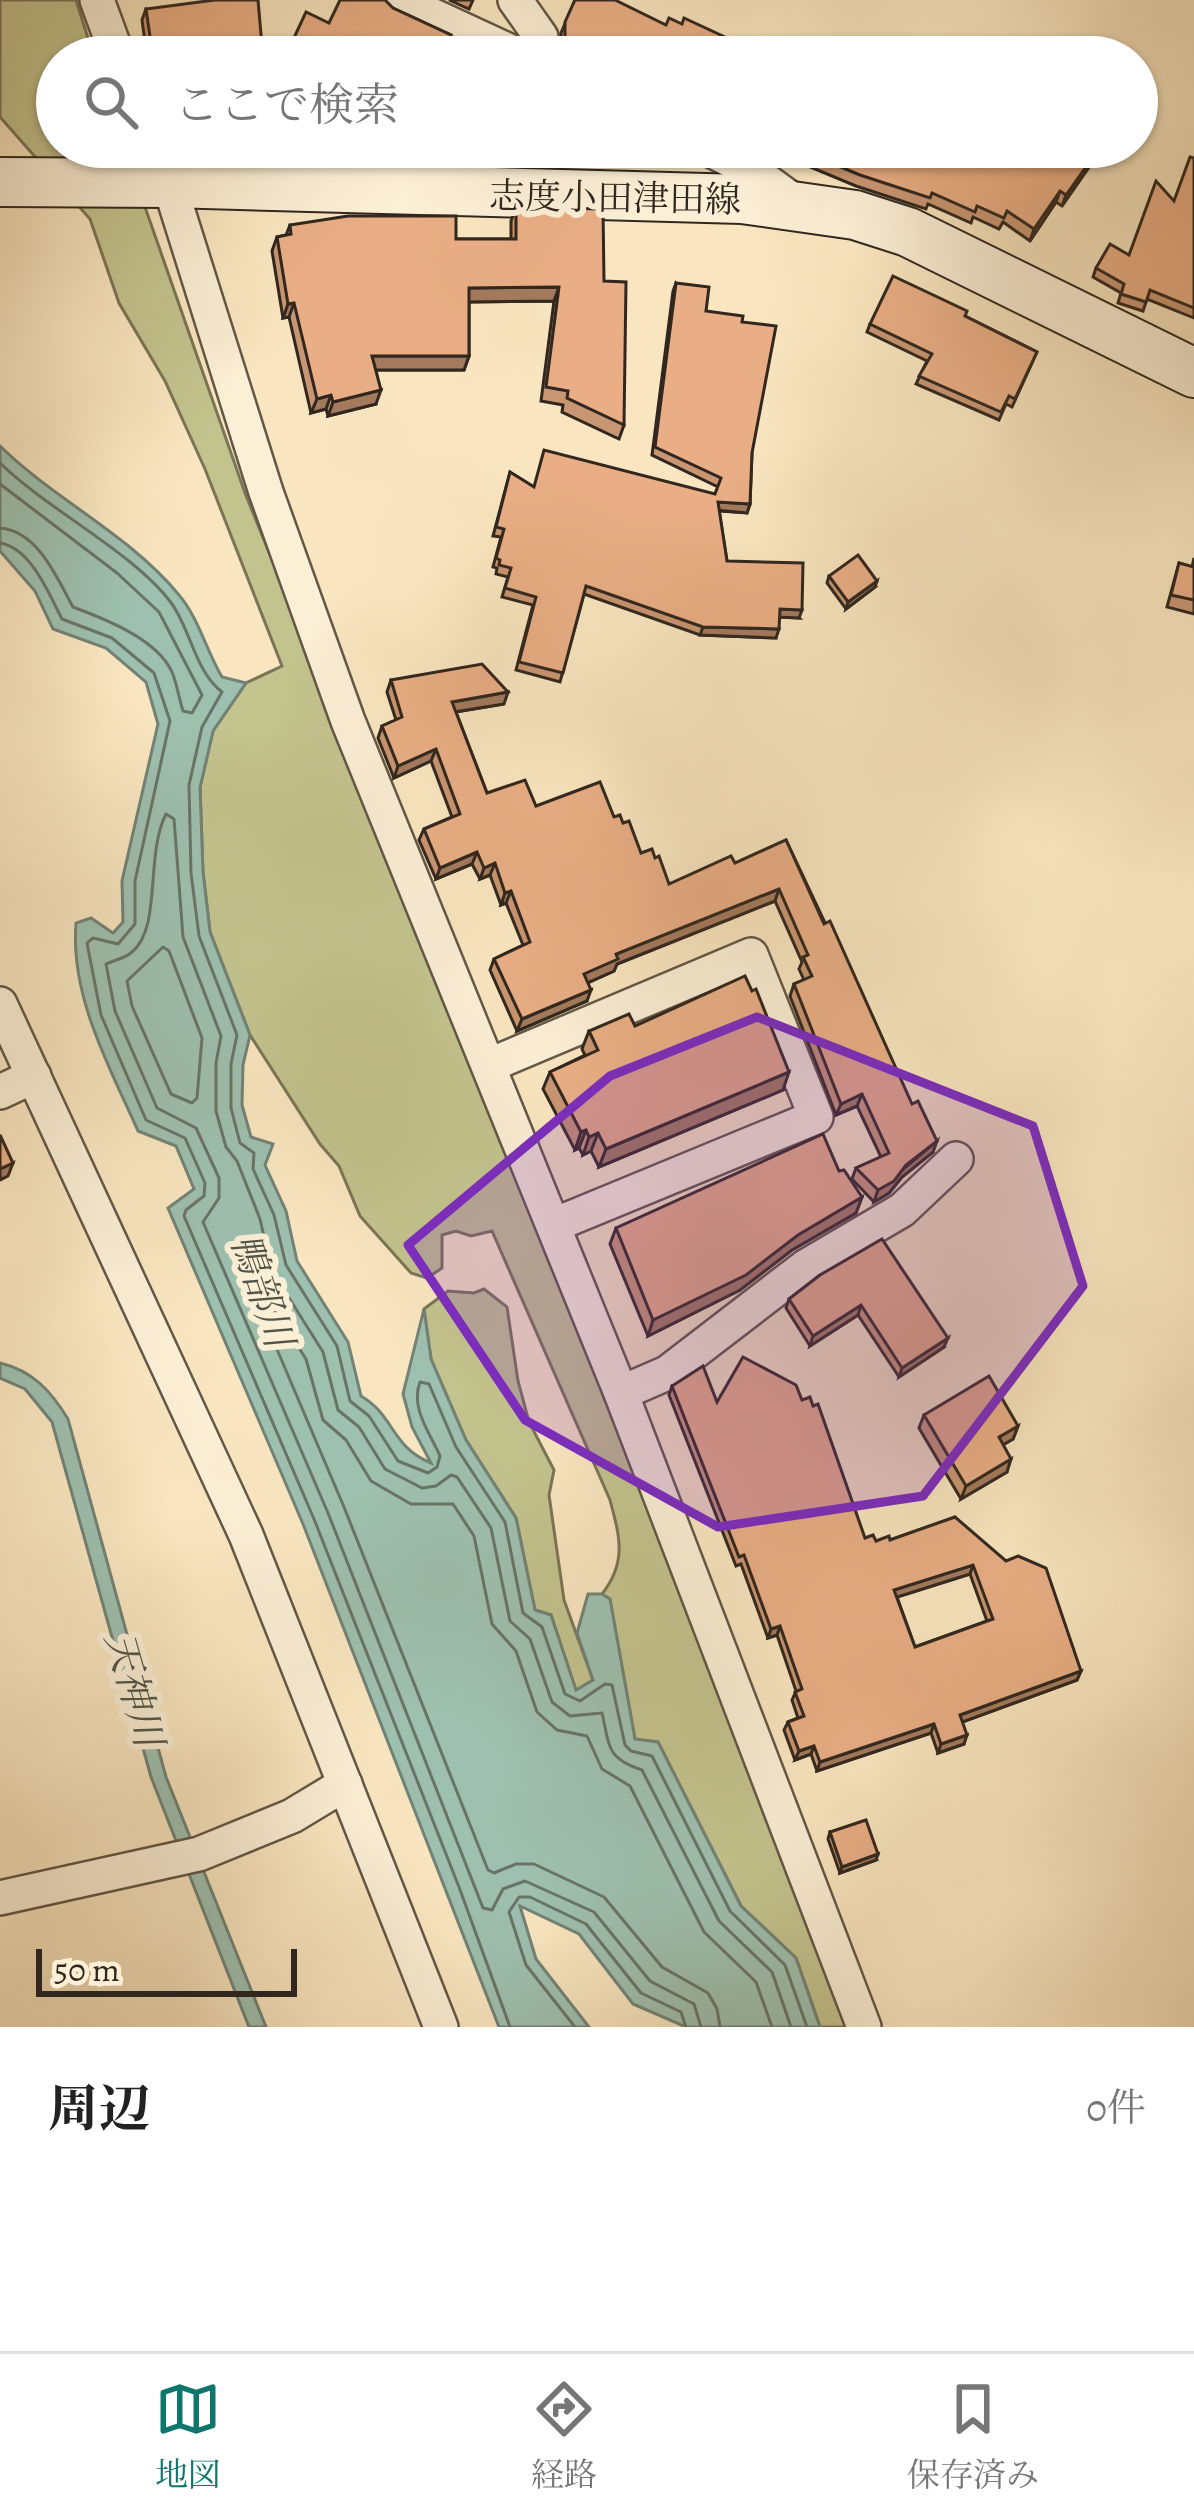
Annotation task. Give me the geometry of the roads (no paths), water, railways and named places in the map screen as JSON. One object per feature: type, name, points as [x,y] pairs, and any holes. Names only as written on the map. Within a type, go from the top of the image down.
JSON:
[{"type":"main road","name":"志度小田津田線","points":[[0,182],[157,171],[799,205],[908,232],[1194,373]]},
{"type":"street","points":[[98,0],[111,36]]},
{"type":"street","points":[[399,0],[477,36]]},
{"type":"street","points":[[515,0],[540,36]]},
{"type":"street","points":[[746,168],[799,205]]},
{"type":"street","points":[[157,171],[348,721],[621,1393],[864,2027]]},
{"type":"street","points":[[490,1065],[751,955],[816,1117],[554,1225]]},
{"type":"street","points":[[0,1004],[246,1535],[441,2027]]},
{"type":"street","points":[[0,1092],[34,1076]]},
{"type":"street","points":[[621,1393],[667,1373],[805,1267],[902,1210],[956,1159]]},
{"type":"street","points":[[0,1898],[187,1857],[292,1816],[346,1784]]},
{"type":"water","name":"鴨部川","points":[[0,446],[159,574],[192,614],[222,677],[246,683],[213,731],[200,788],[210,932],[250,1035],[242,1105],[251,1137],[273,1144],[265,1165],[286,1211],[297,1261],[348,1342],[361,1396],[381,1413],[408,1449],[431,1463],[412,1427],[403,1394],[424,1309],[431,1359],[466,1440],[516,1518],[535,1610],[551,1615],[576,1690],[593,1680],[577,1633],[588,1594],[602,1594],[610,1599],[635,1739],[658,1742],[741,1906],[796,1958],[820,2027],[686,2027],[633,2004],[579,1934],[520,1906],[536,1959],[589,2027],[499,2027],[303,1524],[168,1208],[194,1189],[176,1146],[138,1131],[85,1004],[76,923],[91,918],[113,933],[123,922],[122,881],[158,724],[146,682],[106,648],[53,629],[35,591],[0,551]]},
{"type":"water","name":"天神川","points":[[0,1363],[40,1384],[68,1419],[166,1777],[266,2027],[249,2027],[151,1777],[52,1422],[25,1389],[0,1378]]}]
